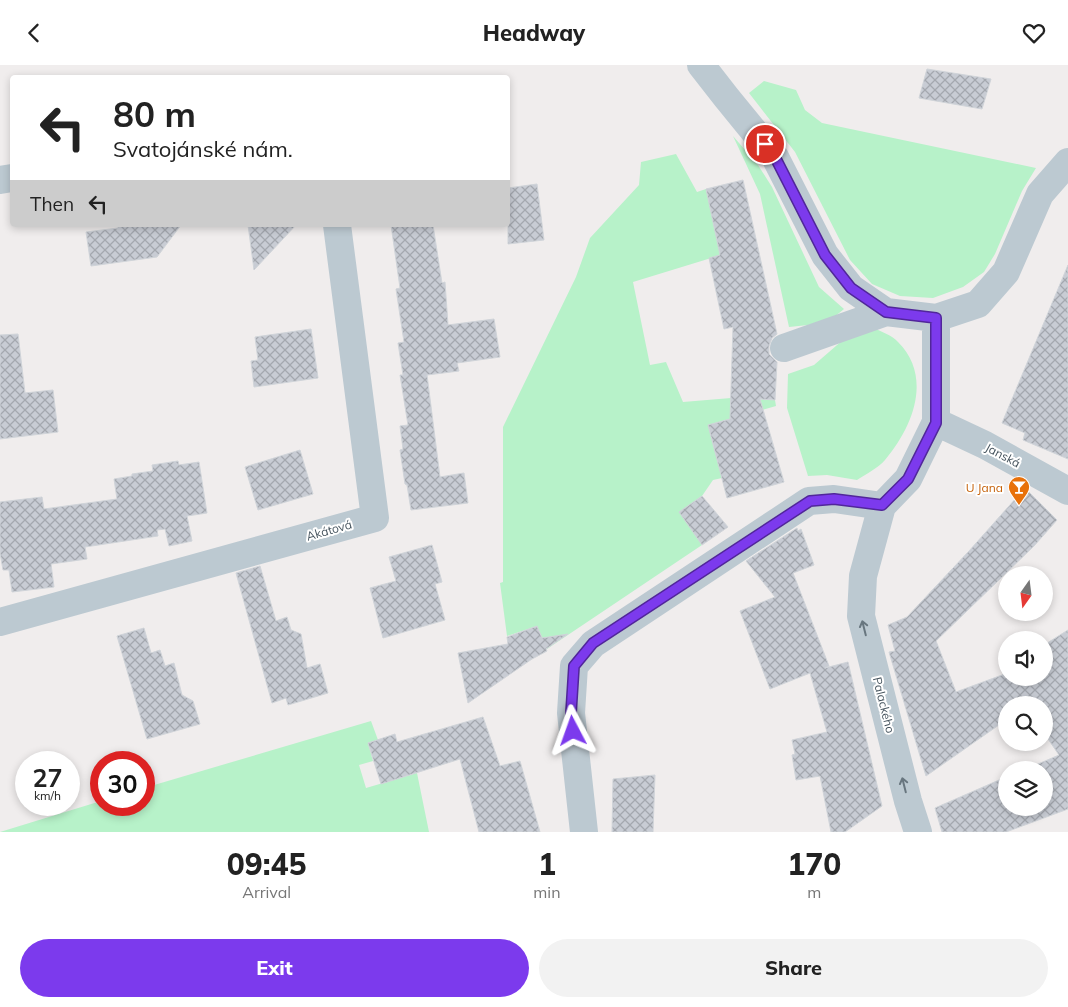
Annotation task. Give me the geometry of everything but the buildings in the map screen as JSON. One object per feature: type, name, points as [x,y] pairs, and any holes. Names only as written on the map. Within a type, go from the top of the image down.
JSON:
[{"type":"street","points":[[701,65],[775,157],[825,255],[851,288],[886,312]]},
{"type":"street","points":[[784,348],[886,312],[936,318],[978,304],[1006,272],[1040,194],[1068,161]]},
{"type":"street","name":"Akátová","points":[[0,622],[375,518],[337,227]]},
{"type":"street","points":[[584,832],[571,713],[574,666],[593,643],[810,501],[834,499],[882,505],[908,479],[936,423],[936,318]]},
{"type":"street","name":"Janská","points":[[936,423],[985,445],[1068,491]]},
{"type":"street","name":"Palackého","points":[[882,505],[863,576],[861,616],[918,832]]},
{"type":"green space","points":[[764,81],[796,90],[805,110],[822,123],[1036,168],[1022,191],[995,254],[984,272],[963,287],[933,298],[900,296],[872,284],[850,260],[795,152],[749,93]]},
{"type":"green space","points":[[733,136],[758,165],[772,187],[819,287],[844,309],[827,323],[789,327],[760,194]]},
{"type":"green space","points":[[676,154],[697,192],[706,189],[721,255],[633,282],[650,365],[666,362],[683,402],[731,398],[775,400],[776,406],[708,425],[722,478],[713,480],[702,496],[680,512],[702,545],[547,649],[537,626],[507,636],[500,583],[503,582],[503,427],[576,277],[590,238],[639,185],[641,162]]},
{"type":"green space","points":[[871,327],[886,333],[898,342],[909,356],[915,371],[917,386],[911,417],[904,433],[885,460],[857,480],[827,475],[808,476],[787,408],[788,374],[814,365],[844,339]]},
{"type":"green space","points":[[371,721],[378,740],[368,743],[373,761],[359,765],[366,788],[417,773],[429,832],[0,832],[52,816],[80,816],[80,807],[90,804],[90,816],[155,816],[155,785]]},
{"type":"place","name":"U Jana","points":[[1019,506]]},
{"type":"route","points":[[573,731],[571,713],[574,666],[593,643],[810,501],[834,499],[882,505],[908,479],[936,423],[936,318],[886,312],[851,288],[825,255],[775,157],[765,144]]}]
